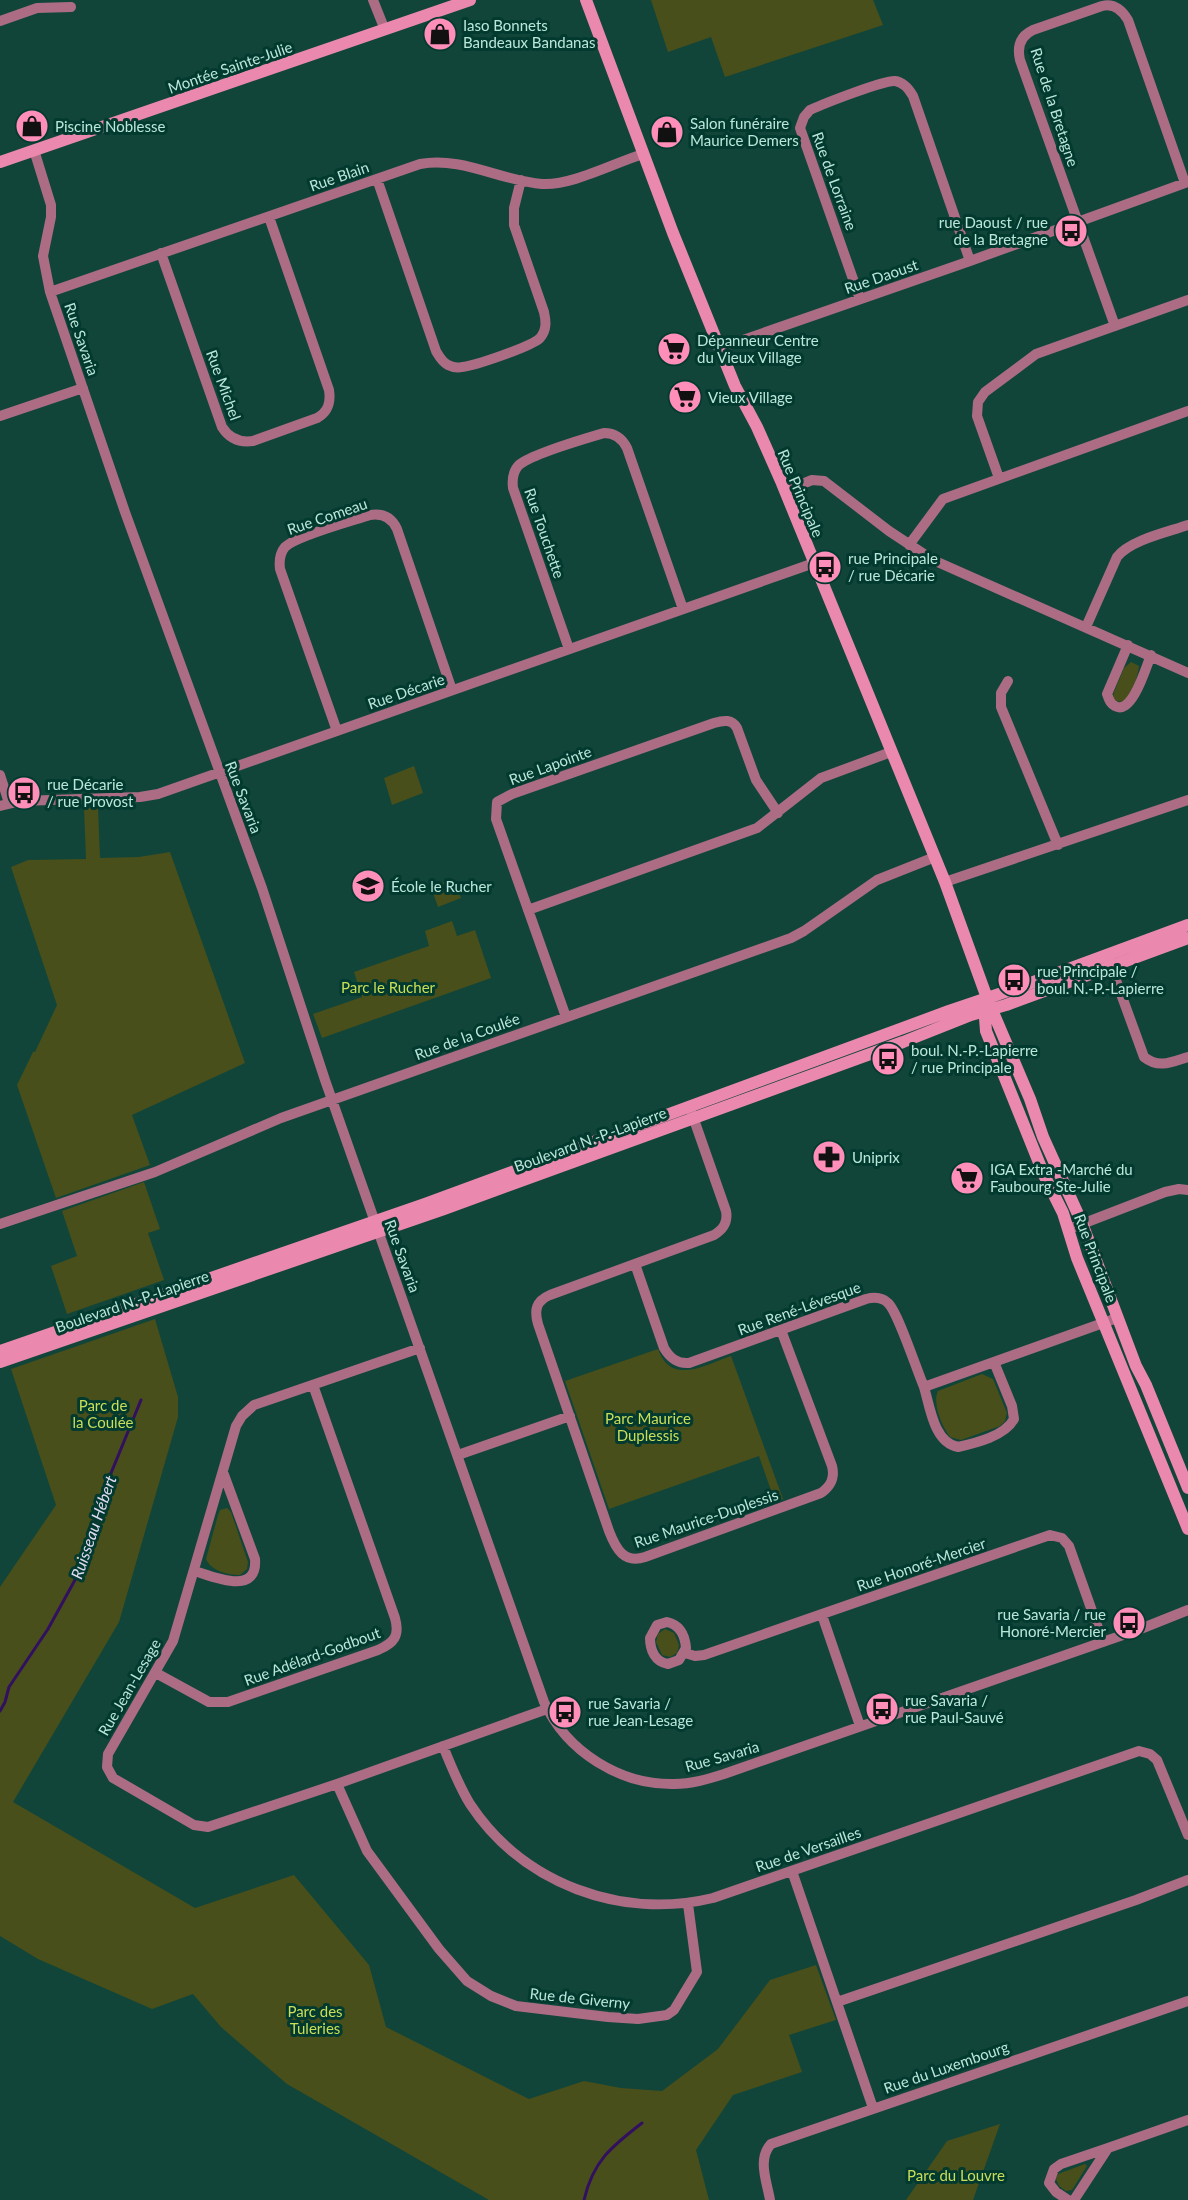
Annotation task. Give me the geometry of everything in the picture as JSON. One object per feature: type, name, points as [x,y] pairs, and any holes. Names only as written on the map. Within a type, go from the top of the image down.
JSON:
[{"type":"street","points":[[374,0],[385,30]]},
{"type":"street","name":"Montée Sainte-Julie","points":[[0,162],[470,0]]},
{"type":"street","name":"Rue Principale","points":[[586,0],[643,154],[720,348],[785,491],[945,882],[988,1006],[1030,1099],[1042,1137],[1082,1223],[1117,1318],[1188,1488]]},
{"type":"street","name":"Rue de la Bretagne","points":[[1115,326],[1019,55],[1022,38],[1033,30],[1101,6],[1112,5],[1121,10],[1128,20],[1186,182]]},
{"type":"street","points":[[0,21],[36,8],[71,7]]},
{"type":"street","name":"Rue de Lorraine","points":[[860,299],[800,128],[804,117],[810,110],[882,84],[895,81],[905,86],[913,96],[970,261]]},
{"type":"street","name":"Rue Savaria","points":[[34,150],[51,205],[51,218],[43,256],[50,292],[82,388],[128,523],[262,888],[332,1100],[547,1710],[571,1741],[591,1758],[609,1769],[640,1780],[674,1784],[710,1778],[1103,1642],[1188,1610]]},
{"type":"street","name":"Rue Blain","points":[[50,292],[420,164],[438,162],[464,166],[544,184],[559,183],[643,154]]},
{"type":"street","points":[[377,179],[436,351],[443,362],[461,367],[529,345],[541,337],[544,330],[546,319],[513,221],[520,180]]},
{"type":"street","name":"Rue Daoust","points":[[720,348],[970,261],[1186,182]]},
{"type":"street","name":"Rue Michel","points":[[161,253],[222,427],[235,440],[253,441],[317,418],[326,412],[330,402],[329,390],[269,217]]},
{"type":"street","points":[[999,478],[977,416],[976,406],[981,397],[1030,357],[1188,300]]},
{"type":"street","points":[[0,416],[82,388]]},
{"type":"street","points":[[909,545],[943,499],[1188,411]]},
{"type":"street","name":"Rue Touchette","points":[[569,649],[513,488],[513,474],[516,468],[520,463],[532,457],[604,433],[620,438],[627,448],[683,609]]},
{"type":"street","points":[[785,491],[812,480],[824,481],[909,545],[933,560],[1188,673]]},
{"type":"street","name":"Rue Comeau","points":[[337,731],[280,569],[282,552],[295,540],[370,515],[381,515],[392,520],[452,690]]},
{"type":"street","points":[[1086,627],[1122,550],[1132,544],[1188,525]]},
{"type":"street","name":"Rue Décarie","points":[[4,805],[21,801],[146,796],[169,791],[814,563]]},
{"type":"street","points":[[1128,645],[1108,689],[1108,698],[1118,708],[1123,708],[1131,702],[1151,655]]},
{"type":"street","points":[[1008,681],[1001,693],[1001,707],[1058,845]]},
{"type":"street","name":"Rue Lapointe","points":[[566,1017],[496,819],[497,802],[727,720],[738,728],[752,771],[778,813]]},
{"type":"street","points":[[528,910],[757,828],[821,778],[891,752]]},
{"type":"street","points":[[0,775],[4,805]]},
{"type":"street","points":[[945,882],[1188,800]]},
{"type":"street","name":"Rue de la Coulée","points":[[0,1224],[155,1172],[257,1127],[798,935],[877,880],[935,857]]},
{"type":"street","name":"Boulevard N.-P.-Lapierre","points":[[0,1362],[988,1006],[1109,961],[1188,926]]},
{"type":"street","name":"Boulevard N.-P.-Lapierre","points":[[1109,961],[1188,938]]},
{"type":"street","points":[[1109,961],[1144,1057],[1160,1065],[1188,1057]]},
{"type":"street","name":"Rue Principale","points":[[988,1006],[986,1031],[1188,1528]]},
{"type":"street","name":"Rue Maurice-Duplessis","points":[[691,1113],[726,1211],[725,1226],[714,1235],[550,1295],[542,1299],[536,1312],[538,1324],[613,1542],[619,1552],[627,1558],[645,1557],[821,1492],[831,1484],[833,1472],[782,1330]]},
{"type":"street","points":[[1068,1229],[1165,1192],[1188,1190]]},
{"type":"street","name":"Boulevard N.-P.-Lapierre","points":[[0,1351],[377,1227]]},
{"type":"street","name":"Rue René-Lévesque","points":[[635,1264],[664,1348],[677,1362],[689,1363],[866,1299],[877,1297],[884,1299],[894,1310],[938,1430],[944,1441],[958,1447],[1006,1430],[1014,1419],[1012,1406],[994,1362]]},
{"type":"street","points":[[924,1387],[1117,1318]]},
{"type":"street","name":"Rue Jean-Lesage","points":[[420,1348],[254,1405],[245,1412],[236,1426],[173,1641],[108,1754],[107,1767],[113,1778],[194,1825],[214,1826],[547,1710]]},
{"type":"street","name":"Rue Adélard-Godbout","points":[[156,1673],[209,1702],[228,1702],[378,1650],[390,1645],[396,1638],[398,1631],[395,1618],[313,1385]]},
{"type":"street","points":[[458,1455],[570,1416]]},
{"type":"street","points":[[195,1571],[238,1582],[249,1577],[254,1568],[255,1559],[223,1472]]},
{"type":"street","name":"Rue Honoré-Mercier","points":[[685,1653],[695,1656],[704,1655],[1047,1536],[1055,1536],[1064,1540],[1069,1546],[1103,1642]]},
{"type":"street","points":[[822,1615],[860,1726]]},
{"type":"street","name":"Rue de Versailles","points":[[443,1746],[461,1787],[481,1819],[508,1847],[533,1867],[573,1888],[605,1899],[650,1905],[688,1904],[713,1898],[1138,1751],[1150,1754],[1157,1760],[1188,1834]]},
{"type":"street","name":"Rue de Giverny","points":[[337,1785],[367,1851],[439,1949],[467,1981],[491,1996],[516,2006],[608,2018],[638,2019],[667,2015],[674,2010],[697,1972],[688,1904]]},
{"type":"street","points":[[792,1871],[873,2108]]},
{"type":"street","points":[[837,2002],[1136,1900],[1188,1880]]},
{"type":"street","name":"Rue du Luxembourg","points":[[770,2200],[763,2158],[765,2150],[771,2144],[1188,2001]]},
{"type":"street","points":[[1068,2200],[1051,2186],[1050,2177],[1054,2169],[1061,2164],[1188,2120]]},
{"type":"street","points":[[1074,2200],[1107,2148]]},
{"type":"green space","points":[[651,0],[873,0],[883,25],[725,77],[711,37],[668,52]]},
{"type":"green space","points":[[1131,662],[1139,666],[1136,680],[1123,702],[1116,701],[1113,696],[1114,692],[1124,668]]},
{"type":"green space","points":[[414,766],[423,793],[392,805],[384,778]]},
{"type":"green space","points":[[84,808],[98,808],[100,858],[139,857],[170,852],[245,1063],[132,1115],[150,1165],[56,1198],[17,1085],[57,1005],[11,867],[28,860],[86,859]]},
{"type":"green space","points":[[454,878],[461,898],[438,907],[431,887]]},
{"type":"green space","name":"Parc le Rucher","points":[[452,921],[457,936],[475,930],[491,978],[322,1038],[313,1014],[362,997],[354,972],[429,946],[425,931]]},
{"type":"green space","points":[[144,1182],[160,1229],[148,1233],[164,1280],[67,1314],[51,1266],[77,1256],[62,1211]]},
{"type":"green space","points":[[155,1319],[178,1397],[178,1417],[119,1622],[13,1802],[195,1908],[294,1875],[369,1965],[386,2027],[529,2099],[584,2081],[621,2088],[662,2091],[718,2049],[770,1980],[816,1965],[836,2020],[789,2035],[802,2072],[733,2095],[696,2150],[709,2200],[489,2200],[287,2084],[221,2027],[193,1994],[152,2009],[38,1959],[0,1936],[0,1587],[56,1505],[11,1369]]},
{"type":"green space","name":"Parc Maurice Duplessis","points":[[658,1349],[671,1367],[680,1370],[690,1370],[731,1356],[783,1499],[775,1502],[759,1456],[609,1509],[565,1381]]},
{"type":"green space","points":[[982,1374],[993,1379],[1007,1413],[1005,1421],[1000,1426],[961,1440],[950,1437],[939,1415],[936,1402],[938,1391]]},
{"type":"green space","points":[[227,1508],[231,1512],[248,1562],[247,1569],[240,1575],[220,1572],[206,1559],[220,1510]]},
{"type":"green space","points":[[665,1629],[674,1633],[679,1645],[677,1653],[670,1657],[662,1655],[656,1642],[658,1634]]},
{"type":"green space","name":"Parc du Louvre","points":[[1000,2124],[973,2200],[906,2200],[947,2141]]},
{"type":"green space","points":[[1085,2164],[1087,2166],[1072,2190],[1066,2191],[1059,2186],[1056,2179],[1058,2174]]},
{"type":"waterway","name":"Ruisseau Hébert","points":[[0,1711],[9,1687],[48,1629],[81,1569],[109,1478],[141,1400]]},
{"type":"waterway","points":[[584,2200],[592,2175],[598,2165],[612,2148],[642,2123]]},
{"type":"place","name":"Iaso Bonnets Bandeaux Bandanas","points":[[440,34]]},
{"type":"place","name":"Piscine Noblesse","points":[[32,126]]},
{"type":"place","name":"Salon funéraire Maurice Demers","points":[[667,132]]},
{"type":"place","name":"rue Daoust / rue de la Bretagne","points":[[1071,231]]},
{"type":"place","name":"Dépanneur Centre du Vieux Village","points":[[674,349]]},
{"type":"place","name":"Vieux Village","points":[[685,397]]},
{"type":"place","name":"rue Principale / rue Décarie","points":[[825,567]]},
{"type":"place","name":"rue Décarie / rue Provost","points":[[24,793]]},
{"type":"place","name":"École le Rucher","points":[[368,886]]},
{"type":"place","name":"rue Principale / boul. N.-P.-Lapierre","points":[[1014,980]]},
{"type":"place","name":"boul. N.-P.-Lapierre / rue Principale","points":[[888,1059]]},
{"type":"place","name":"Uniprix","points":[[829,1157]]},
{"type":"place","name":"IGA Extra -Marché du Faubourg Ste-Julie","points":[[967,1178]]},
{"type":"place","name":"rue Savaria / rue Honoré-Mercier","points":[[1129,1623]]},
{"type":"place","name":"rue Savaria / rue Paul-Sauvé","points":[[882,1709]]},
{"type":"place","name":"rue Savaria / rue Jean-Lesage","points":[[565,1712]]},
{"type":"park label","name":"Parc de la Coulée","points":[[103,1414]]},
{"type":"park label","name":"Parc des Tuleries","points":[[315,2020]]}]
